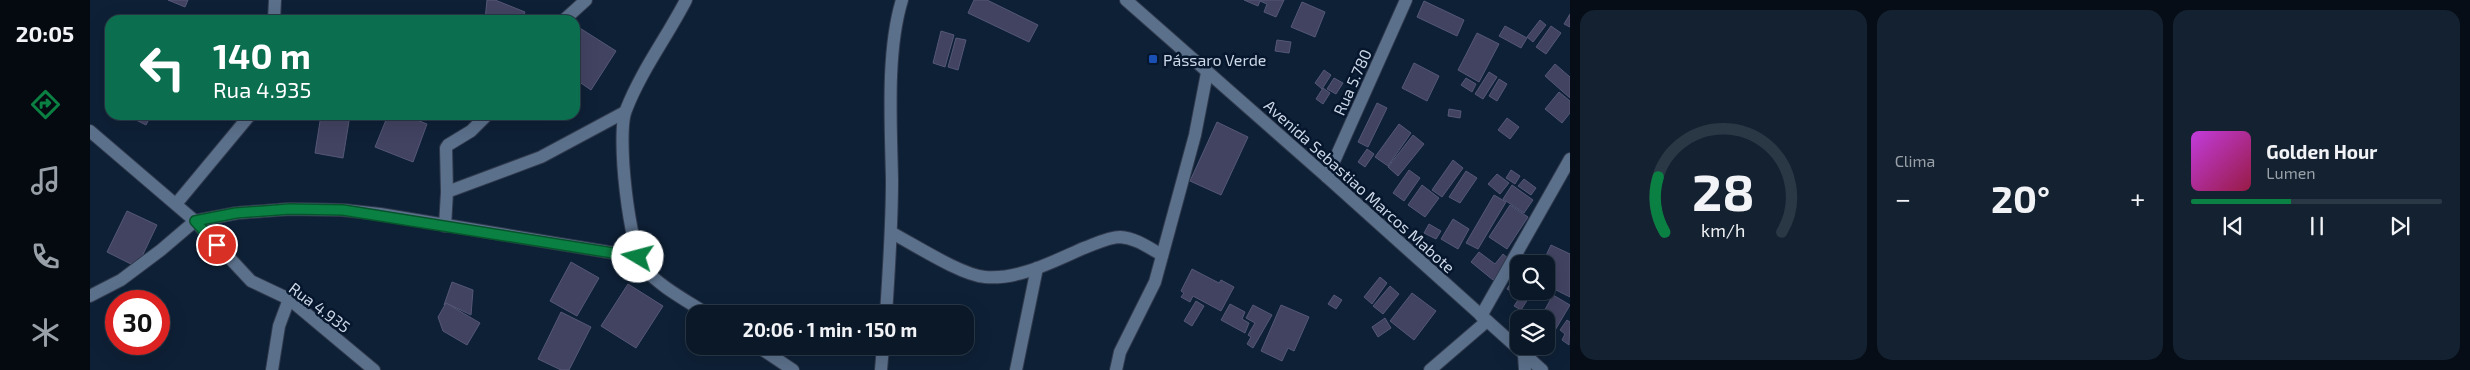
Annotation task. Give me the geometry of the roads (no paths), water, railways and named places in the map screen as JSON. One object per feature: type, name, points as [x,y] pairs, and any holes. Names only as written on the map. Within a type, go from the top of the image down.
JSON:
[{"type":"street","points":[[274,15],[276,0]]},
{"type":"street","points":[[570,15],[586,0]]},
{"type":"street","points":[[686,0],[624,112],[623,153],[628,206],[638,257],[646,270],[695,305]]},
{"type":"street","points":[[887,305],[892,233],[892,71],[898,11],[902,0]]},
{"type":"street","name":"Avenida Sebastiao Marcos Mabote","points":[[1126,0],[1510,342]]},
{"type":"street","name":"Rua 5.780","points":[[1327,177],[1406,0]]},
{"type":"street","points":[[1116,370],[1120,352],[1156,282],[1195,135],[1207,73]]},
{"type":"street","points":[[448,192],[541,157],[624,112]]},
{"type":"street","points":[[176,204],[246,120]]},
{"type":"street","points":[[444,226],[448,192],[446,148],[471,131],[482,120]]},
{"type":"street","name":"Rua 4.935","points":[[90,131],[195,221],[251,282],[289,300],[374,370]]},
{"type":"street","points":[[1430,370],[1484,319],[1570,159]]},
{"type":"street","points":[[90,296],[121,280],[195,221],[236,213],[290,209],[343,210],[638,257]]},
{"type":"street","points":[[892,233],[965,272],[983,277],[1001,277],[1037,268],[1098,243],[1119,237],[1134,240],[1162,256]]},
{"type":"street","points":[[1016,370],[1037,268]]},
{"type":"street","points":[[272,370],[279,326],[289,300]]},
{"type":"street","points":[[770,355],[793,370]]},
{"type":"street","points":[[881,370],[882,355]]},
{"type":"street","points":[[1524,355],[1525,370]]},
{"type":"street","name":"Avenida Sebastiao Marcos Mabote","points":[[1525,355],[1542,370]]},
{"type":"place","name":"Pássaro Verde","points":[[1153,59]]}]
